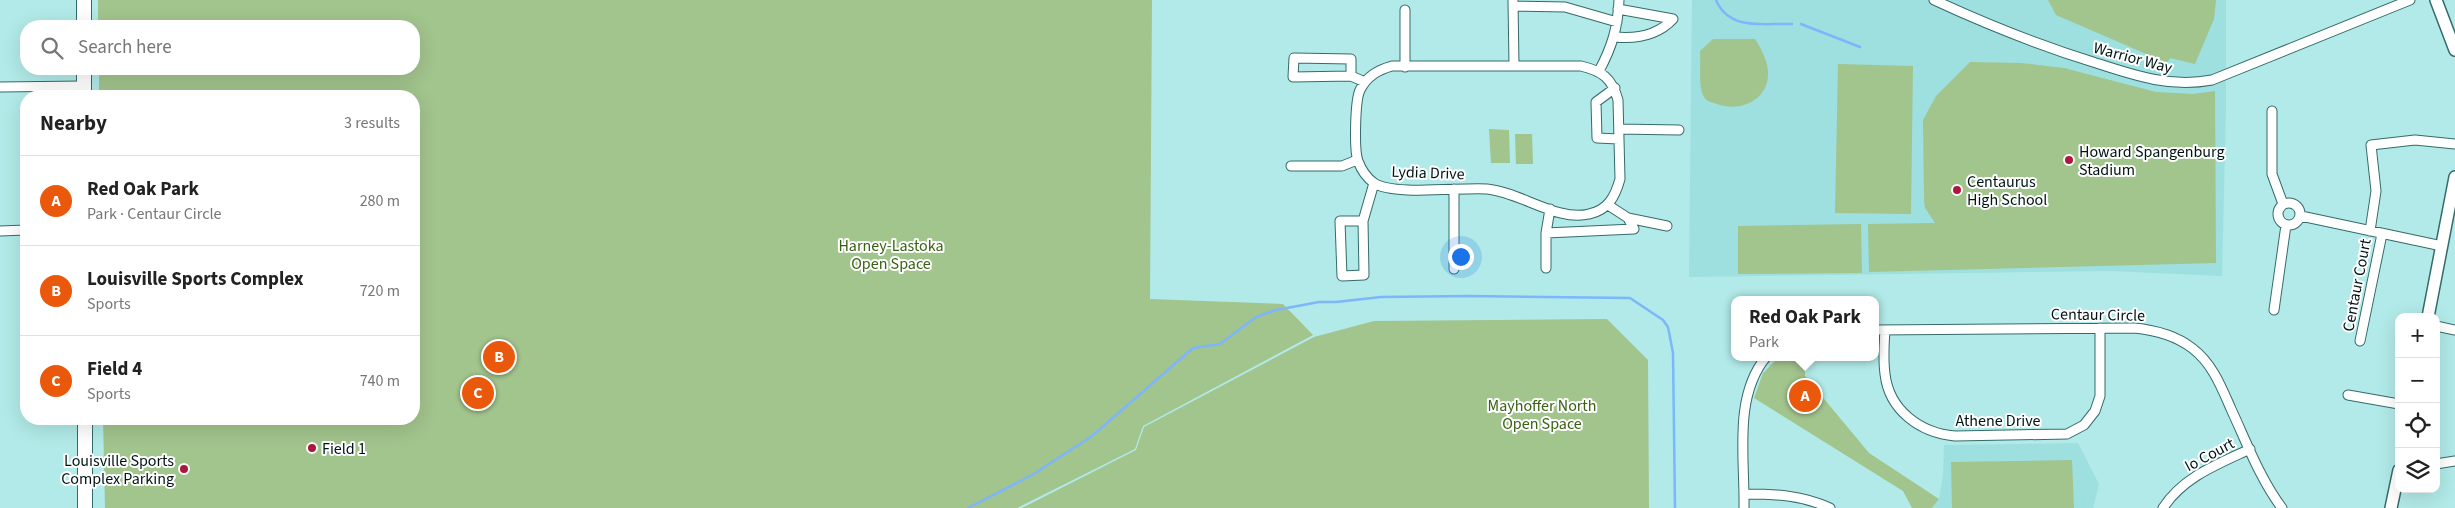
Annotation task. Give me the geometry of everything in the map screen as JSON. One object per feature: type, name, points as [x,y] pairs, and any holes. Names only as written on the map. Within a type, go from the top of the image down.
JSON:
[{"type":"main road","points":[[84,0],[84,20]]},
{"type":"main road","points":[[84,75],[84,90]]},
{"type":"main road","points":[[84,508],[85,425]]},
{"type":"street","name":"Warrior Way","points":[[1934,0],[2027,41],[2054,50],[2147,79],[2193,83],[2212,80],[2410,0]]},
{"type":"street","points":[[2436,0],[2455,50]]},
{"type":"street","points":[[1514,66],[1513,3],[1565,6],[1616,29],[1636,38],[1666,27],[1673,19],[1619,5],[1616,29],[1611,48],[1599,71]]},
{"type":"street","points":[[1405,67],[1406,10]]},
{"type":"street","points":[[1351,76],[1351,59],[1294,58],[1293,77],[1351,76],[1365,82]]},
{"type":"street","points":[[1291,166],[1342,166],[1357,160],[1356,102],[1365,82],[1380,69],[1392,66],[1581,66],[1599,71],[1608,78],[1615,88],[1618,100],[1620,179],[1616,192],[1608,205],[1628,218],[1667,226]]},
{"type":"street","points":[[0,87],[63,90]]},
{"type":"street","points":[[1615,88],[1596,102],[1597,138],[1619,134],[1679,130]]},
{"type":"street","points":[[2272,111],[2272,174],[2283,204],[2278,213],[2280,220],[2286,224],[2297,222],[2300,216],[2300,208],[2294,203],[2283,204]]},
{"type":"street","points":[[2370,231],[2376,191],[2371,145],[2415,140],[2455,144]]},
{"type":"street","name":"Lydia Drive","points":[[1357,160],[1364,173],[1374,183],[1393,188],[1506,191],[1550,209],[1572,215],[1587,215],[1608,205]]},
{"type":"street","points":[[2429,313],[2452,207],[2455,176]]},
{"type":"street","points":[[1363,221],[1340,221],[1342,276],[1364,275],[1363,221],[1374,183]]},
{"type":"street","points":[[1454,189],[1454,269]]},
{"type":"street","points":[[1546,268],[1546,233],[1550,209]]},
{"type":"street","name":"Centaur Court","points":[[2300,216],[2442,246]]},
{"type":"street","points":[[1546,233],[1634,229],[1628,218]]},
{"type":"street","points":[[2274,310],[2286,224]]},
{"type":"street","points":[[0,231],[20,230]]},
{"type":"street","name":"Centaur Court","points":[[2360,342],[2382,234]]},
{"type":"street","points":[[2440,327],[2455,330]]},
{"type":"street","name":"Centaur Circle","points":[[1880,330],[2100,328],[2155,330],[2174,337],[2192,348],[2216,375],[2250,449],[2282,508]]},
{"type":"street","name":"Athene Drive","points":[[1880,330],[1885,375],[1890,392],[1899,408],[1908,418],[1923,428],[1940,435],[1955,436],[2068,434],[2084,425],[2096,411],[2100,396],[2100,328]]},
{"type":"street","points":[[1744,508],[1744,403],[1749,384],[1763,361]]},
{"type":"street","points":[[2348,395],[2395,403]]},
{"type":"street","name":"Io Court","points":[[2163,508],[2184,484],[2198,474],[2250,449]]},
{"type":"street","points":[[2440,463],[2455,461]]},
{"type":"street","points":[[2391,508],[2395,489]]},
{"type":"street","points":[[1745,494],[1793,495],[1813,500],[1830,508]]},
{"type":"shaded area","name":"Centaurus High School","points":[[1692,0],[2226,0],[2226,109],[2222,276],[2110,271],[1689,277]]},
{"type":"shaded area","points":[[2078,443],[2099,484],[2093,508],[1932,508],[1939,499],[1943,476],[1944,445]]},
{"type":"green space","name":"Harney-Lastoka Open Space","points":[[98,0],[1152,0],[1150,299],[1283,304],[1313,335],[1143,426],[1135,449],[1017,508],[105,508],[103,425],[420,425],[420,90],[99,90],[99,75],[420,75],[420,20],[98,20]]},
{"type":"green space","points":[[2048,0],[2216,0],[2214,19],[2195,64],[2170,58],[2167,63],[2056,15]]},
{"type":"green space","points":[[1713,39],[1755,39],[1765,58],[1768,71],[1764,89],[1752,101],[1735,107],[1710,102],[1704,97],[1700,82],[1700,51]]},
{"type":"green space","name":"Howard Spangenburg Stadium","points":[[1970,62],[2021,63],[2064,68],[2156,92],[2193,94],[2215,91],[2216,263],[1869,272],[1868,224],[1935,223],[1925,208],[1924,200],[1923,120],[1936,96]]},
{"type":"green space","points":[[1838,64],[1913,66],[1911,214],[1835,213]]},
{"type":"green space","points":[[1489,129],[1509,130],[1510,163],[1491,163]]},
{"type":"green space","points":[[1515,134],[1532,134],[1533,164],[1516,164]]},
{"type":"green space","points":[[1861,224],[1862,273],[1738,274],[1738,226]]},
{"type":"green space","name":"Mayhoffer North Open Space","points":[[1607,319],[1648,360],[1649,508],[1022,508],[1136,450],[1144,427],[1314,337],[1374,321]]},
{"type":"green space","points":[[1775,361],[1805,361],[1805,376],[1869,453],[1939,499],[1932,508],[1912,508],[1903,491],[1754,398],[1763,373]]},
{"type":"green space","points":[[2072,460],[2074,508],[1952,508],[1951,462]]},
{"type":"waterway","points":[[1716,0],[1729,17],[1738,21],[1759,24],[1792,24]]},
{"type":"waterway","points":[[1801,24],[1860,47]]},
{"type":"waterway","points":[[968,508],[1032,475],[1092,436],[1193,348],[1220,344],[1256,317],[1276,310],[1319,302],[1381,297],[1468,296],[1630,298],[1663,320],[1668,327],[1673,353],[1675,508]]},
{"type":"place","name":"Howard Spangenburg Stadium","points":[[2069,160]]},
{"type":"place","name":"Centaurus High School","points":[[1957,190]]},
{"type":"place","name":"Louisville Sports Complex","points":[[499,357]]},
{"type":"place","name":"Field 4","points":[[478,393]]},
{"type":"place","name":"Red Oak Park","points":[[1805,396]]},
{"type":"place","name":"Field 1","points":[[312,448]]},
{"type":"place","name":"Louisville Sports Complex Parking","points":[[184,469]]}]
